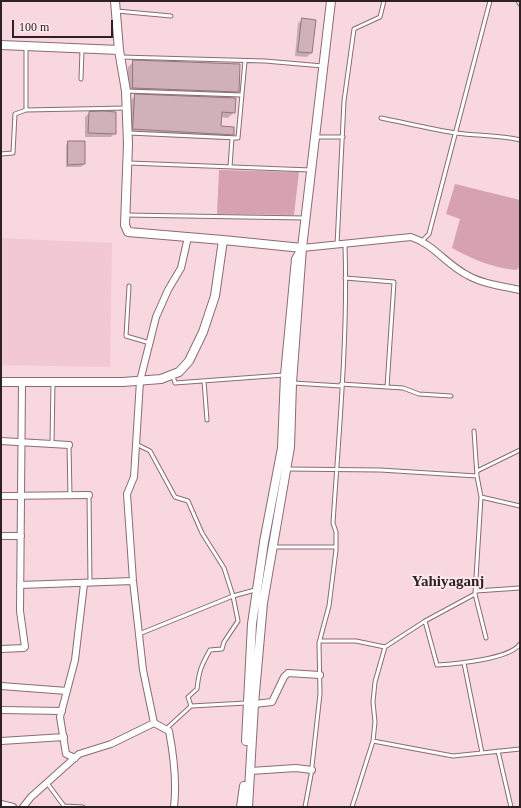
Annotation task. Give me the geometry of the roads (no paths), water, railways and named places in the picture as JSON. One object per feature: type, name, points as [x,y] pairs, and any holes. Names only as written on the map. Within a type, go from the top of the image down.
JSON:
[{"type":"street","points":[[115,1],[120,53],[126,91],[126,225],[128,232],[302,248],[411,237],[422,240],[466,274],[485,283],[520,290]]},
{"type":"street","points":[[241,807],[263,603],[290,447],[292,383],[302,248],[331,1]]},
{"type":"street","points":[[1,45],[82,48],[120,53]]},
{"type":"street","points":[[174,807],[176,789],[175,761],[169,731],[154,722],[143,670],[127,494],[134,477],[140,381],[156,317],[168,290],[181,268],[188,237]]},
{"type":"street","points":[[1,382],[140,381],[161,379],[179,372],[189,361],[203,332],[215,296],[223,240]]},
{"type":"street","points":[[248,807],[250,771],[252,624],[282,448],[285,375],[296,259],[302,248]]},
{"type":"street","points":[[1,649],[25,647],[20,611],[22,382]]},
{"type":"street","points":[[1,441],[69,445]]},
{"type":"street","points":[[1,496],[89,495]]},
{"type":"street","points":[[1,536],[21,536]]},
{"type":"street","points":[[20,585],[87,584],[134,581]]},
{"type":"street","points":[[75,758],[66,754],[60,718],[75,660],[87,584]]},
{"type":"street","points":[[251,704],[272,702],[284,677],[288,673],[320,675]]},
{"type":"street","points":[[1,686],[67,691]]},
{"type":"street","points":[[1,710],[62,711]]},
{"type":"street","points":[[23,807],[79,754],[111,744],[154,722]]},
{"type":"street","points":[[1,741],[64,737]]},
{"type":"street","points":[[250,771],[296,768],[312,770]]},
{"type":"street","points":[[1,804],[13,807]]},
{"type":"lane","points":[[337,245],[344,100],[354,29],[380,17],[384,1]]},
{"type":"lane","points":[[422,240],[429,234],[490,1]]},
{"type":"lane","points":[[116,11],[171,16]]},
{"type":"lane","points":[[26,46],[26,110]]},
{"type":"lane","points":[[81,79],[82,48]]},
{"type":"lane","points":[[120,53],[323,66]]},
{"type":"lane","points":[[127,133],[238,138],[245,60]]},
{"type":"lane","points":[[126,91],[242,95]]},
{"type":"lane","points":[[1,154],[13,153],[15,114],[26,110],[126,108]]},
{"type":"lane","points":[[381,118],[456,133],[495,138],[508,137],[520,140]]},
{"type":"lane","points":[[315,136],[343,137]]},
{"type":"lane","points":[[230,167],[232,138]]},
{"type":"lane","points":[[127,163],[311,170]]},
{"type":"lane","points":[[126,215],[305,218]]},
{"type":"lane","points":[[305,807],[312,770],[320,675],[320,642],[329,606],[336,547],[336,532],[333,523],[341,386],[345,278],[344,244]]},
{"type":"lane","points":[[345,278],[394,282],[387,387]]},
{"type":"lane","points":[[129,286],[126,336],[150,343]]},
{"type":"lane","points":[[172,375],[175,383],[285,375]]},
{"type":"lane","points":[[204,381],[207,420]]},
{"type":"lane","points":[[52,444],[53,382]]},
{"type":"lane","points":[[292,383],[403,388],[419,394],[451,396]]},
{"type":"lane","points":[[474,430],[477,476],[481,497],[476,592],[486,638]]},
{"type":"lane","points":[[136,444],[150,451],[175,496],[188,501],[202,532],[224,568],[233,596],[238,621],[224,642],[222,649],[210,650],[199,672],[197,689],[188,697],[191,706]]},
{"type":"lane","points":[[69,445],[70,496]]},
{"type":"lane","points":[[477,470],[520,450]]},
{"type":"lane","points":[[287,469],[336,469],[477,476]]},
{"type":"lane","points":[[87,584],[89,495]]},
{"type":"lane","points":[[481,497],[520,506]]},
{"type":"lane","points":[[272,547],[336,547]]},
{"type":"lane","points":[[352,807],[373,741],[375,722],[373,702],[375,682],[385,647],[425,621],[476,592],[520,588]]},
{"type":"lane","points":[[139,634],[233,596],[257,590]]},
{"type":"lane","points":[[425,621],[437,665],[464,663],[491,656],[505,655],[516,650],[520,644]]},
{"type":"lane","points":[[320,642],[356,641],[385,647]]},
{"type":"lane","points":[[464,663],[482,753]]},
{"type":"lane","points":[[166,729],[191,706],[251,704]]},
{"type":"lane","points":[[373,741],[453,756],[520,749]]},
{"type":"lane","points":[[498,751],[511,807]]},
{"type":"lane","points":[[47,783],[64,806],[83,807]]},
{"type":"district","name":"Yahiyaganj","points":[[448,582]]}]
